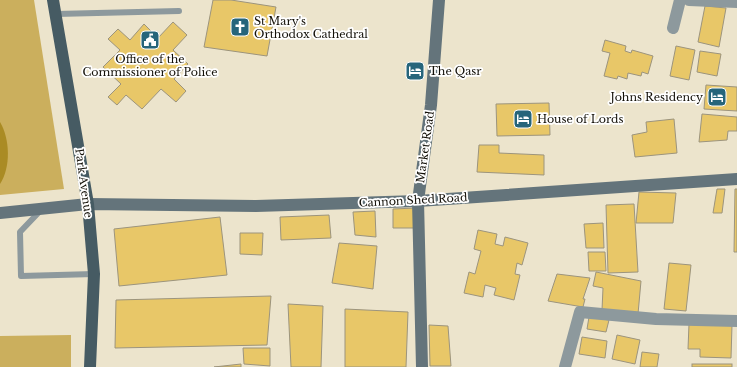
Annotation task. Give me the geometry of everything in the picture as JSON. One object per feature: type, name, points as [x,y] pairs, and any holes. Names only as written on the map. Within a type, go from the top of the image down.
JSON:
[{"type":"main road","name":"Park Avenue","points":[[53,0],[88,204],[94,274],[90,367]]},
{"type":"street","name":"Market Road","points":[[422,367],[418,201],[431,106],[439,0]]},
{"type":"street","points":[[673,28],[680,0]]},
{"type":"street","points":[[689,0],[737,2]]},
{"type":"street","name":"Cannon Shed Road","points":[[0,213],[88,204],[256,206],[418,201],[737,179]]},
{"type":"street","points":[[565,367],[580,312],[656,319],[737,321]]},
{"type":"lane","points":[[56,14],[179,11]]},
{"type":"lane","points":[[42,209],[20,232],[21,276],[94,274]]},
{"type":"shaded area","points":[[0,0],[34,0],[64,189],[0,195]]},
{"type":"shaded area","points":[[0,122],[6,136],[8,153],[6,170],[0,184]]},
{"type":"shaded area","points":[[71,335],[71,367],[0,367],[0,336]]},
{"type":"building","name":"St Mary's Orthodox Cathedral","points":[[213,0],[231,0],[276,7],[267,56],[204,47]]},
{"type":"building","points":[[705,6],[726,8],[719,47],[698,42]]},
{"type":"building","points":[[173,22],[187,35],[173,50],[188,64],[174,79],[186,91],[176,102],[161,89],[142,109],[126,95],[117,105],[108,97],[121,84],[103,67],[120,50],[108,39],[118,29],[130,40],[144,24],[158,38]]},
{"type":"building","points":[[605,40],[626,46],[625,51],[631,53],[632,50],[653,56],[648,74],[642,72],[641,76],[628,73],[627,79],[618,76],[617,79],[604,76],[610,53],[602,51]]},
{"type":"building","points":[[676,46],[695,50],[689,80],[670,76]]},
{"type":"building","points":[[700,51],[721,54],[717,76],[697,72]]},
{"type":"building","points":[[706,85],[737,87],[737,111],[704,109]]},
{"type":"building","name":"House of Lords","points":[[549,103],[550,135],[497,136],[496,104]]},
{"type":"building","points":[[702,114],[737,117],[737,131],[728,131],[727,140],[699,142]]},
{"type":"building","points":[[674,119],[677,153],[635,157],[632,135],[647,132],[646,122]]},
{"type":"building","name":"House of Lords","points":[[479,145],[499,145],[499,153],[544,155],[544,175],[477,172]]},
{"type":"building","points":[[717,189],[725,189],[722,213],[713,213]]},
{"type":"building","points":[[735,189],[737,189],[737,252],[734,252]]},
{"type":"building","points":[[639,192],[676,193],[673,223],[636,223]]},
{"type":"building","points":[[634,204],[638,272],[608,273],[606,205]]},
{"type":"building","points":[[416,208],[414,228],[393,228],[393,209]]},
{"type":"building","points":[[375,211],[376,237],[355,235],[353,212]]},
{"type":"building","points":[[329,215],[331,238],[281,240],[280,217]]},
{"type":"building","points":[[220,217],[227,275],[119,286],[114,229]]},
{"type":"building","points":[[603,223],[604,248],[586,248],[584,224]]},
{"type":"building","points":[[478,230],[497,234],[495,244],[503,246],[505,237],[528,243],[522,265],[517,263],[515,274],[520,275],[514,300],[494,295],[496,288],[485,285],[483,297],[464,293],[469,272],[475,274],[481,251],[474,249]]},
{"type":"building","points":[[240,233],[263,233],[262,255],[240,254]]},
{"type":"building","points":[[339,243],[377,246],[373,289],[332,283]]},
{"type":"building","points":[[588,252],[605,252],[606,271],[589,271]]},
{"type":"building","points":[[669,263],[691,265],[686,311],[664,309]]},
{"type":"building","points":[[596,272],[641,281],[638,314],[602,310],[603,288],[593,286]]},
{"type":"building","points":[[557,274],[590,278],[583,299],[585,299],[583,307],[548,301]]},
{"type":"building","points":[[271,296],[267,345],[115,348],[116,300]]},
{"type":"building","points":[[288,304],[323,306],[321,367],[291,367]]},
{"type":"building","points":[[345,309],[408,312],[406,367],[345,367]]},
{"type":"building","points":[[589,317],[609,320],[606,332],[587,329]]},
{"type":"building","points":[[689,324],[732,325],[731,358],[700,357],[700,349],[688,349]]},
{"type":"building","points":[[429,325],[448,326],[451,366],[430,366]]},
{"type":"building","points":[[617,335],[640,340],[635,364],[612,359]]},
{"type":"building","points":[[582,337],[607,341],[605,358],[579,354]]},
{"type":"building","points":[[243,348],[270,348],[270,366],[244,364]]},
{"type":"building","points":[[642,352],[659,354],[657,367],[640,367]]},
{"type":"building","points":[[241,364],[241,367],[214,367]]},
{"type":"building","points":[[692,364],[732,364],[732,367],[692,367]]},
{"type":"place","name":"St Mary's Orthodox Cathedral","points":[[240,27]]},
{"type":"place","name":"Office of the Commissioner of Police","points":[[150,40]]},
{"type":"place","name":"The Qasr","points":[[415,71]]},
{"type":"place","name":"Johns Residency","points":[[717,97]]},
{"type":"place","name":"House of Lords","points":[[523,119]]}]
